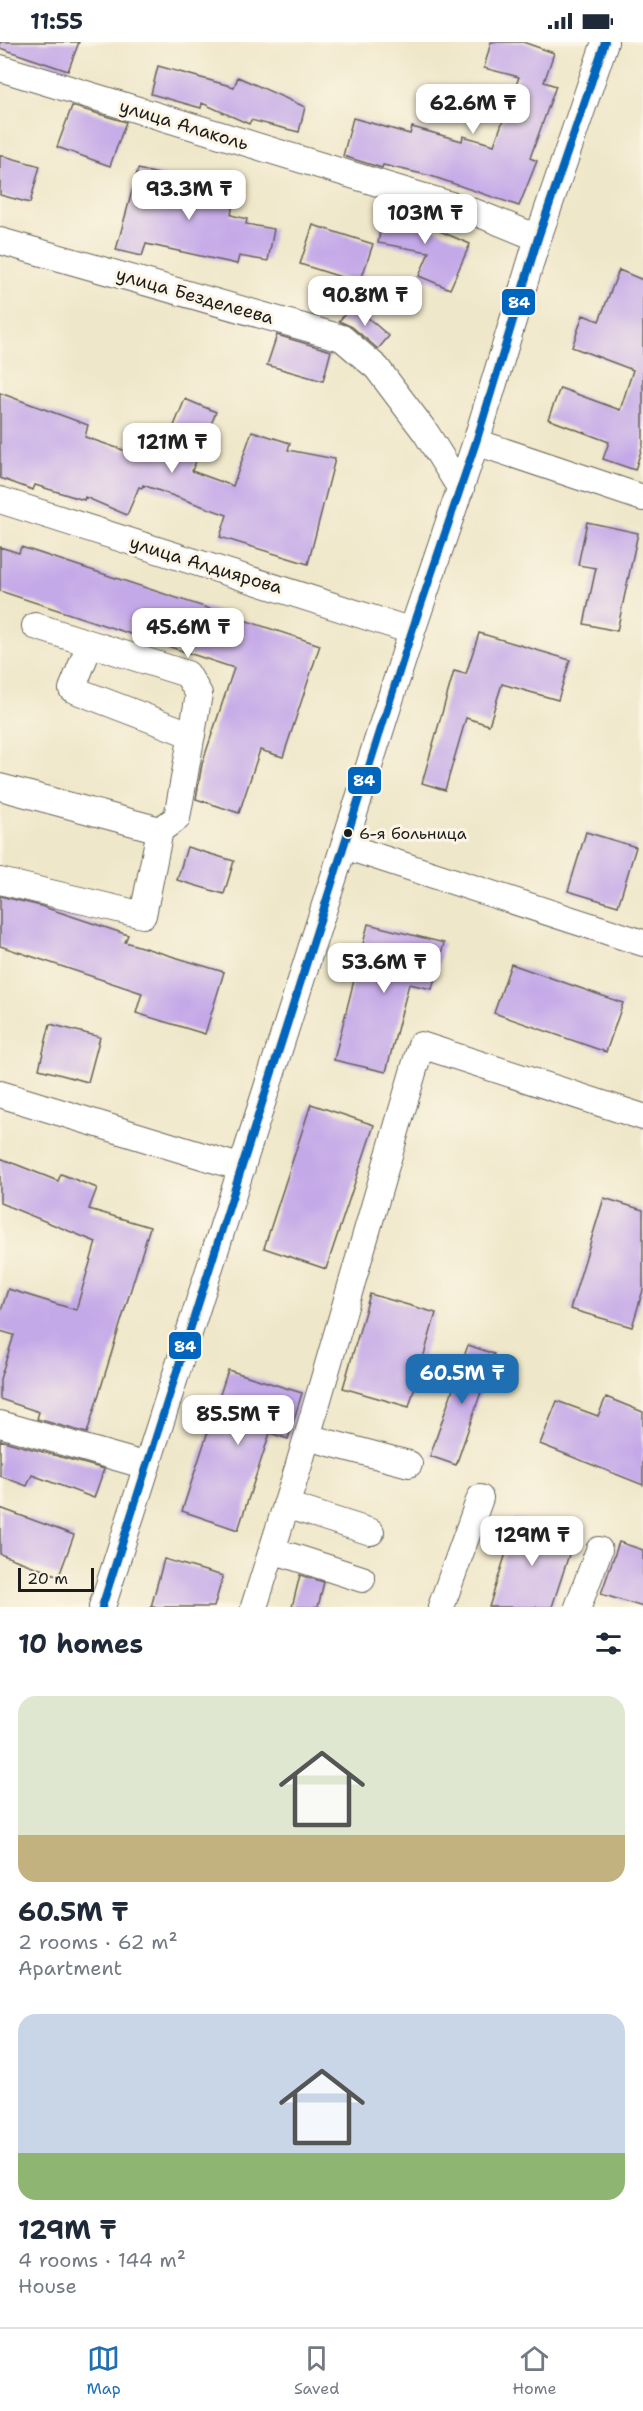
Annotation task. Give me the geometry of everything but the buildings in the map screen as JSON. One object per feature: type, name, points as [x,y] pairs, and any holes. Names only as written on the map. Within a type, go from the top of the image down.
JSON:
[{"type":"street","points":[[102,1607],[412,631],[476,442],[538,238],[605,42]]},
{"type":"street","name":"улица Алаколь","points":[[0,68],[477,213],[538,238]]},
{"type":"street","name":"улица Безделеева","points":[[0,241],[342,338],[376,368],[426,433],[460,489]]},
{"type":"street","points":[[476,442],[643,498]]},
{"type":"street","name":"улица Алдиярова","points":[[0,500],[412,631]]},
{"type":"street","points":[[0,881],[143,915],[160,830],[177,818],[199,694],[187,674],[35,626]]},
{"type":"street","points":[[90,644],[72,689],[192,735]]},
{"type":"street","points":[[0,787],[160,830]]},
{"type":"street","points":[[344,846],[643,943]]},
{"type":"street","points":[[254,1607],[307,1437],[421,1045],[643,1118]]},
{"type":"street","points":[[0,1094],[242,1168]]},
{"type":"street","points":[[0,1424],[147,1466]]},
{"type":"street","points":[[307,1437],[409,1464]]},
{"type":"street","points":[[441,1607],[480,1498]]},
{"type":"street","points":[[286,1505],[370,1532]]},
{"type":"street","points":[[272,1550],[362,1579]]},
{"type":"street","points":[[584,1605],[599,1550]]},
{"type":"transit line","name":"84","points":[[102,1607],[412,631],[476,442],[538,238],[605,42]]},
{"type":"place","name":"6-я больница","points":[[348,833]]}]
